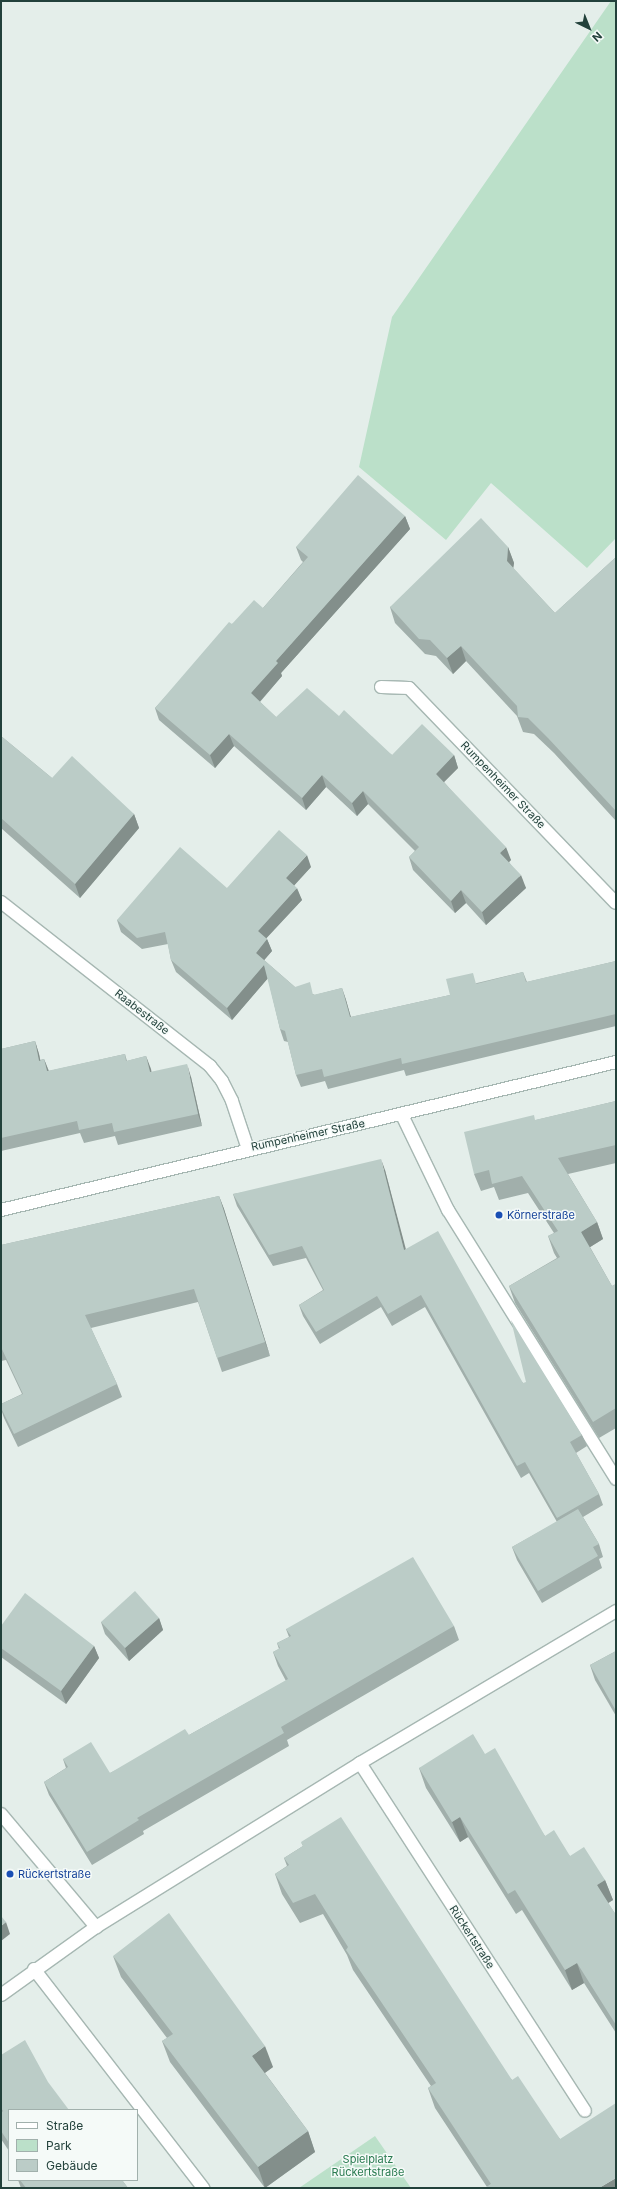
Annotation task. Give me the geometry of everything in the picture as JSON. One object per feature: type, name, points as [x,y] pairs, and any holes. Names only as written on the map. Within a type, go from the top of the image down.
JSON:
[{"type":"street","name":"Rumpenheimer Straße","points":[[381,687],[409,688],[616,903]]},
{"type":"street","name":"Raabestraße","points":[[1,902],[210,1066],[222,1081],[232,1101],[248,1149]]},
{"type":"street","name":"Rumpenheimer Straße","points":[[1,1210],[248,1149],[402,1115],[616,1062]]},
{"type":"street","points":[[402,1115],[448,1210],[616,1479]]},
{"type":"street","points":[[1,1995],[96,1927],[360,1763],[616,1611]]},
{"type":"street","name":"Rückertstraße","points":[[360,1763],[585,2111]]},
{"type":"street","points":[[1,1814],[96,1927]]},
{"type":"street","points":[[34,1970],[203,2188]]},
{"type":"green space","points":[[611,1],[616,1],[616,538],[587,568],[491,483],[446,540],[359,467],[392,317]]},
{"type":"green space","name":"Spielplatz Rückertstraße","points":[[375,2136],[411,2188],[299,2188]]},
{"type":"building","points":[[358,475],[405,516],[276,661],[278,663],[251,693],[276,717],[307,688],[339,716],[344,710],[392,755],[422,724],[454,755],[436,774],[506,847],[500,853],[521,875],[482,912],[461,890],[451,901],[409,857],[419,847],[363,791],[352,803],[322,775],[302,798],[229,734],[210,755],[155,708],[229,622],[232,624],[254,600],[263,608],[308,557],[296,547]]},
{"type":"building","points":[[481,518],[508,547],[507,561],[555,613],[616,557],[616,811],[528,718],[518,717],[517,706],[461,646],[447,658],[430,640],[419,639],[390,607]]},
{"type":"building","points":[[1,736],[52,778],[72,756],[134,814],[75,884],[1,818]]},
{"type":"building","points":[[279,830],[307,855],[286,878],[297,888],[258,931],[267,939],[256,953],[295,987],[310,982],[313,995],[342,988],[350,1017],[450,995],[446,979],[473,973],[476,984],[523,972],[526,982],[616,961],[616,1014],[402,1064],[401,1058],[324,1077],[322,1069],[296,1075],[285,1031],[280,1029],[264,965],[227,1008],[171,960],[165,932],[137,938],[117,920],[180,847],[227,888]]},
{"type":"building","points":[[35,1041],[39,1061],[44,1059],[47,1071],[125,1054],[126,1061],[146,1056],[150,1072],[187,1064],[198,1114],[114,1132],[112,1123],[79,1130],[77,1121],[1,1138],[1,1049]]},
{"type":"building","points":[[616,1101],[616,1145],[558,1158],[597,1222],[581,1232],[612,1286],[616,1284],[616,1408],[593,1422],[509,1286],[560,1257],[548,1236],[558,1231],[522,1176],[492,1184],[489,1170],[474,1174],[464,1132],[534,1115],[535,1120]]},
{"type":"building","points":[[381,1159],[404,1250],[438,1231],[523,1383],[526,1382],[511,1320],[582,1435],[570,1442],[599,1494],[557,1518],[525,1462],[517,1466],[421,1295],[388,1314],[377,1296],[316,1332],[299,1305],[324,1290],[302,1246],[269,1255],[233,1194]]},
{"type":"building","points":[[219,1196],[265,1342],[217,1358],[194,1289],[85,1315],[117,1384],[14,1434],[1,1408],[1,1404],[23,1394],[1,1347],[1,1245]]},
{"type":"building","points":[[578,1509],[599,1544],[593,1547],[598,1556],[538,1591],[512,1547]]},
{"type":"building","points":[[413,1557],[454,1626],[281,1727],[284,1733],[137,1818],[139,1820],[87,1852],[44,1782],[68,1767],[63,1759],[91,1742],[110,1773],[185,1729],[189,1735],[288,1679],[273,1652],[280,1648],[277,1643],[291,1636],[286,1629]]},
{"type":"building","points":[[135,1591],[159,1618],[125,1648],[101,1622]]},
{"type":"building","points":[[25,1593],[94,1646],[61,1691],[1,1648],[1,1626]]},
{"type":"building","points":[[616,1651],[616,1711],[590,1665]]},
{"type":"building","points":[[473,1734],[485,1754],[495,1748],[545,1836],[554,1830],[570,1856],[584,1847],[605,1880],[597,1885],[616,1915],[616,2025],[577,1963],[565,1970],[515,1890],[508,1894],[460,1817],[452,1822],[419,1768]]},
{"type":"building","points":[[341,1817],[512,2080],[518,2076],[560,2139],[616,2103],[616,2178],[599,2188],[485,2188],[491,2184],[428,2088],[436,2083],[346,1950],[348,1947],[315,1894],[293,1903],[275,1874],[289,1865],[284,1858],[303,1846],[301,1842]]},
{"type":"building","points":[[169,1913],[265,2046],[252,2056],[308,2131],[258,2167],[162,2041],[173,2034],[113,1956]]},
{"type":"building","points":[[1,1916],[6,1922],[1,1926]]},
{"type":"building","points":[[25,2040],[48,2082],[68,2109],[8,2109],[8,2142],[1,2131],[1,2113],[3,2111],[1,2108],[1,2055]]},
{"type":"building","points":[[21,2181],[123,2181],[128,2188],[26,2188]]},
{"type":"place","name":"Körnerstraße","points":[[499,1215]]},
{"type":"place","name":"Rückertstraße","points":[[10,1874]]}]
